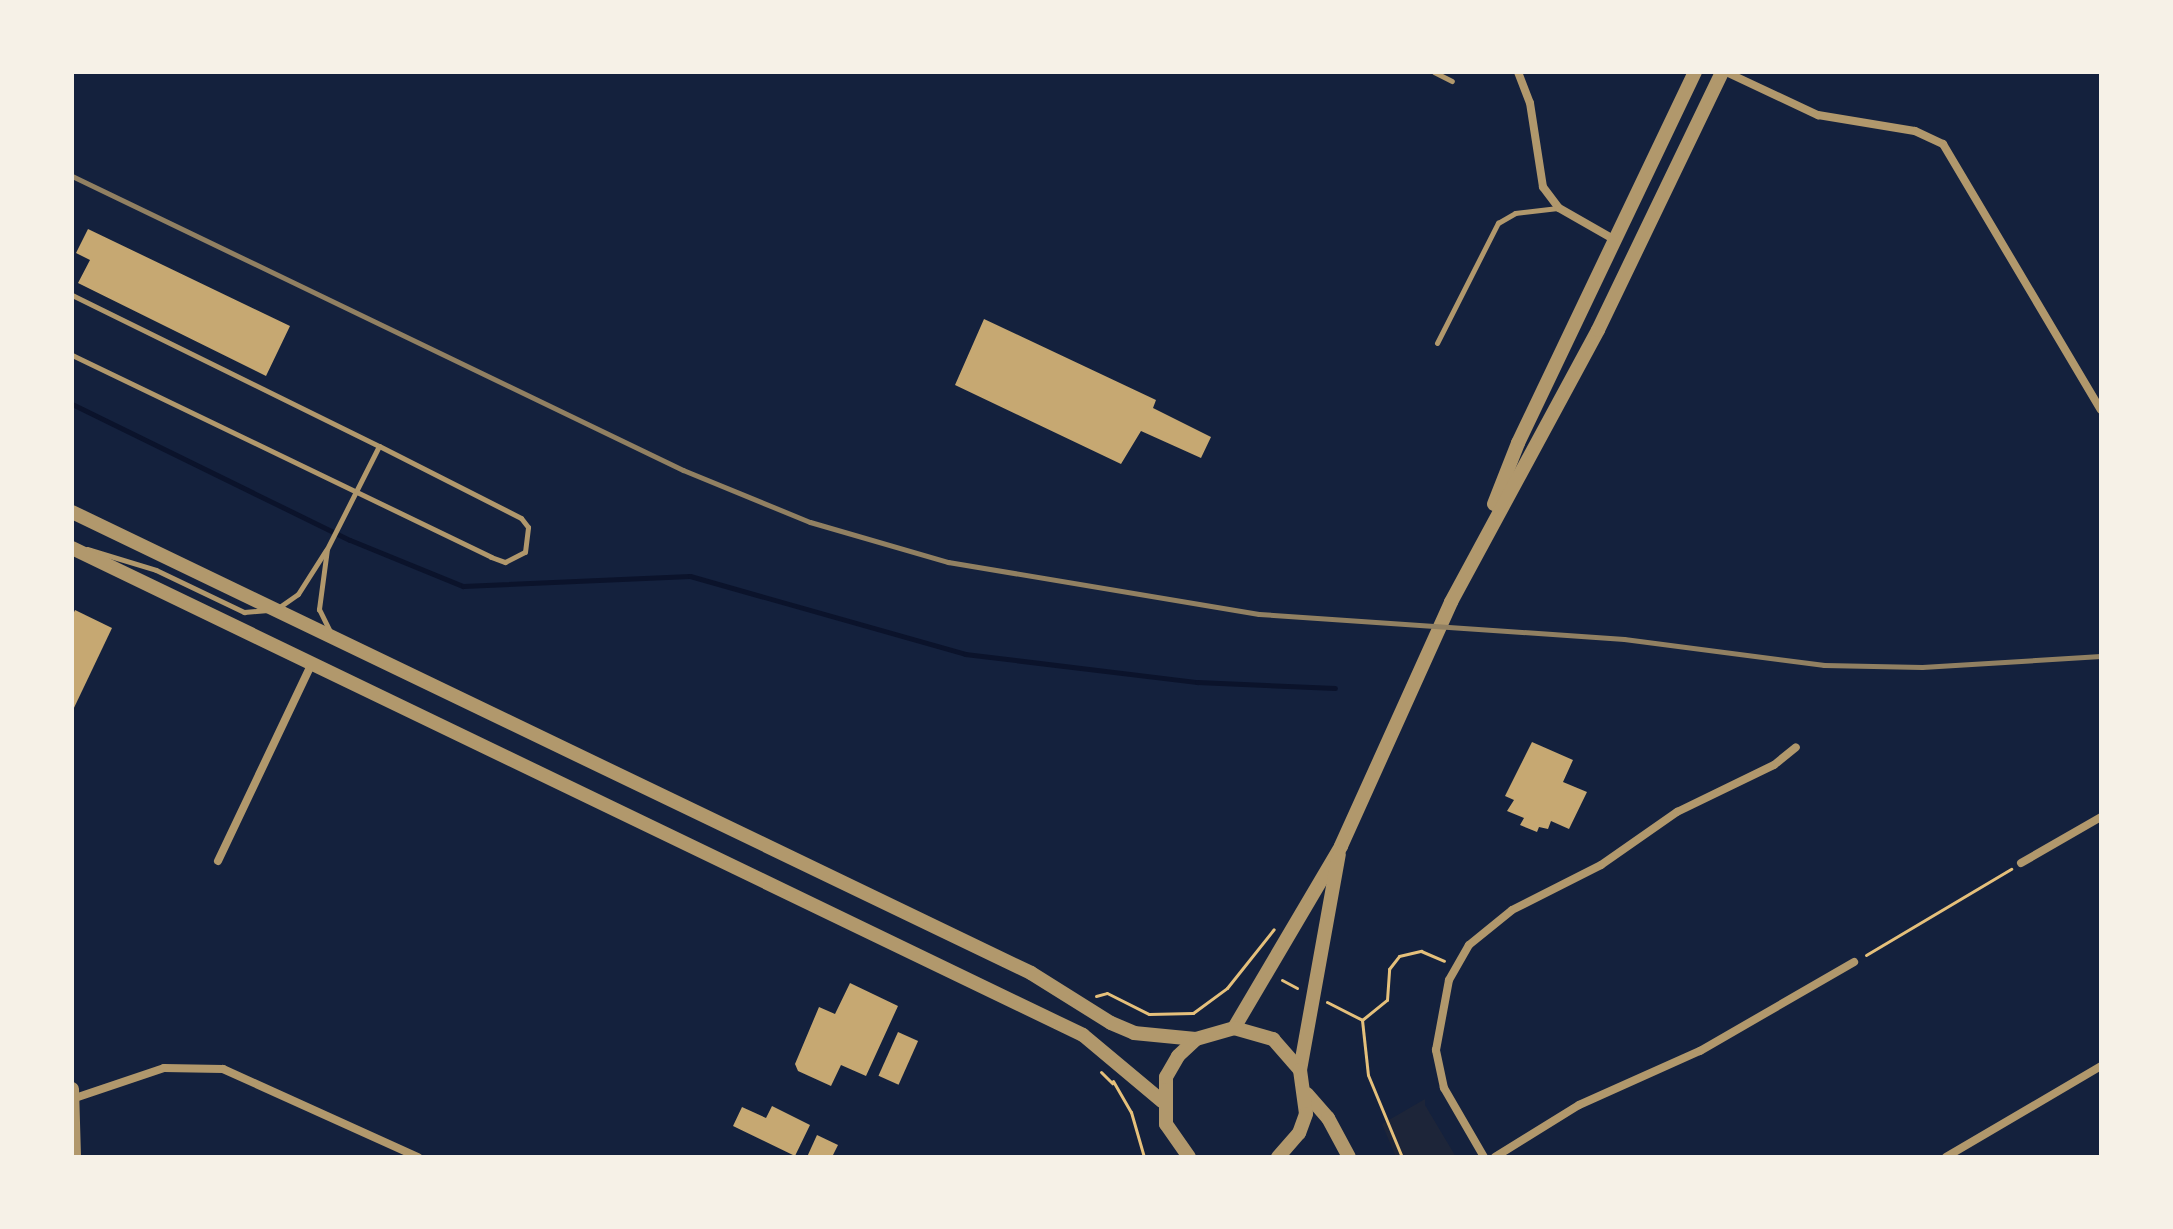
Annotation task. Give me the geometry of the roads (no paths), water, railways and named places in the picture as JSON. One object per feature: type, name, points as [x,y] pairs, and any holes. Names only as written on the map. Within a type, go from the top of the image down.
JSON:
[{"type":"street","points":[[1518,72],[1530,103],[1543,187],[1559,208],[1636,250]]},
{"type":"street","points":[[1479,546],[1518,443],[1695,72]]},
{"type":"street","points":[[1234,1028],[1341,846],[1451,602],[1586,354],[1724,72],[1818,115],[1915,131],[1943,144],[2101,410]]},
{"type":"street","points":[[72,512],[970,943],[1134,1033],[1196,1039],[1234,1028],[1273,1039],[1300,1070],[1307,1094],[1328,1118],[1349,1157]]},
{"type":"street","points":[[72,547],[1083,1035],[1162,1101]]},
{"type":"street","points":[[218,861],[311,665]]},
{"type":"street","points":[[1484,1157],[1438,1074],[1437,1028],[1455,965],[1488,924],[1601,865],[1677,812],[1774,765],[1796,747]]},
{"type":"street","points":[[2021,863],[2101,817]]},
{"type":"street","points":[[1300,1070],[1341,846]]},
{"type":"street","points":[[1495,1157],[1579,1105],[1700,1051],[1854,962]]},
{"type":"street","points":[[1189,1157],[1174,1151],[1162,1101],[1166,1077],[1178,1056],[1196,1039]]},
{"type":"street","points":[[1946,1157],[2101,1066]]},
{"type":"street","points":[[74,1157],[73,1094],[164,1068],[223,1069],[418,1157]]},
{"type":"street","points":[[1278,1157],[1299,1133],[1307,1094]]},
{"type":"lane","points":[[1434,72],[1452,81]]},
{"type":"lane","points":[[1437,343],[1498,223],[1524,210],[1559,208]]},
{"type":"lane","points":[[72,295],[521,518],[528,527],[525,552],[505,562],[491,557],[72,355]]},
{"type":"lane","points":[[72,547],[156,570],[244,612],[274,609],[298,594],[328,547],[379,446]]},
{"type":"lane","points":[[328,547],[319,609],[335,639]]},
{"type":"waterway","points":[[72,404],[350,540],[463,586],[690,576],[965,654],[1197,682],[1335,688]]},
{"type":"railway","points":[[72,176],[683,470],[810,522],[948,562],[1259,614],[1624,639],[1824,665],[1922,667],[2101,656]]}]
